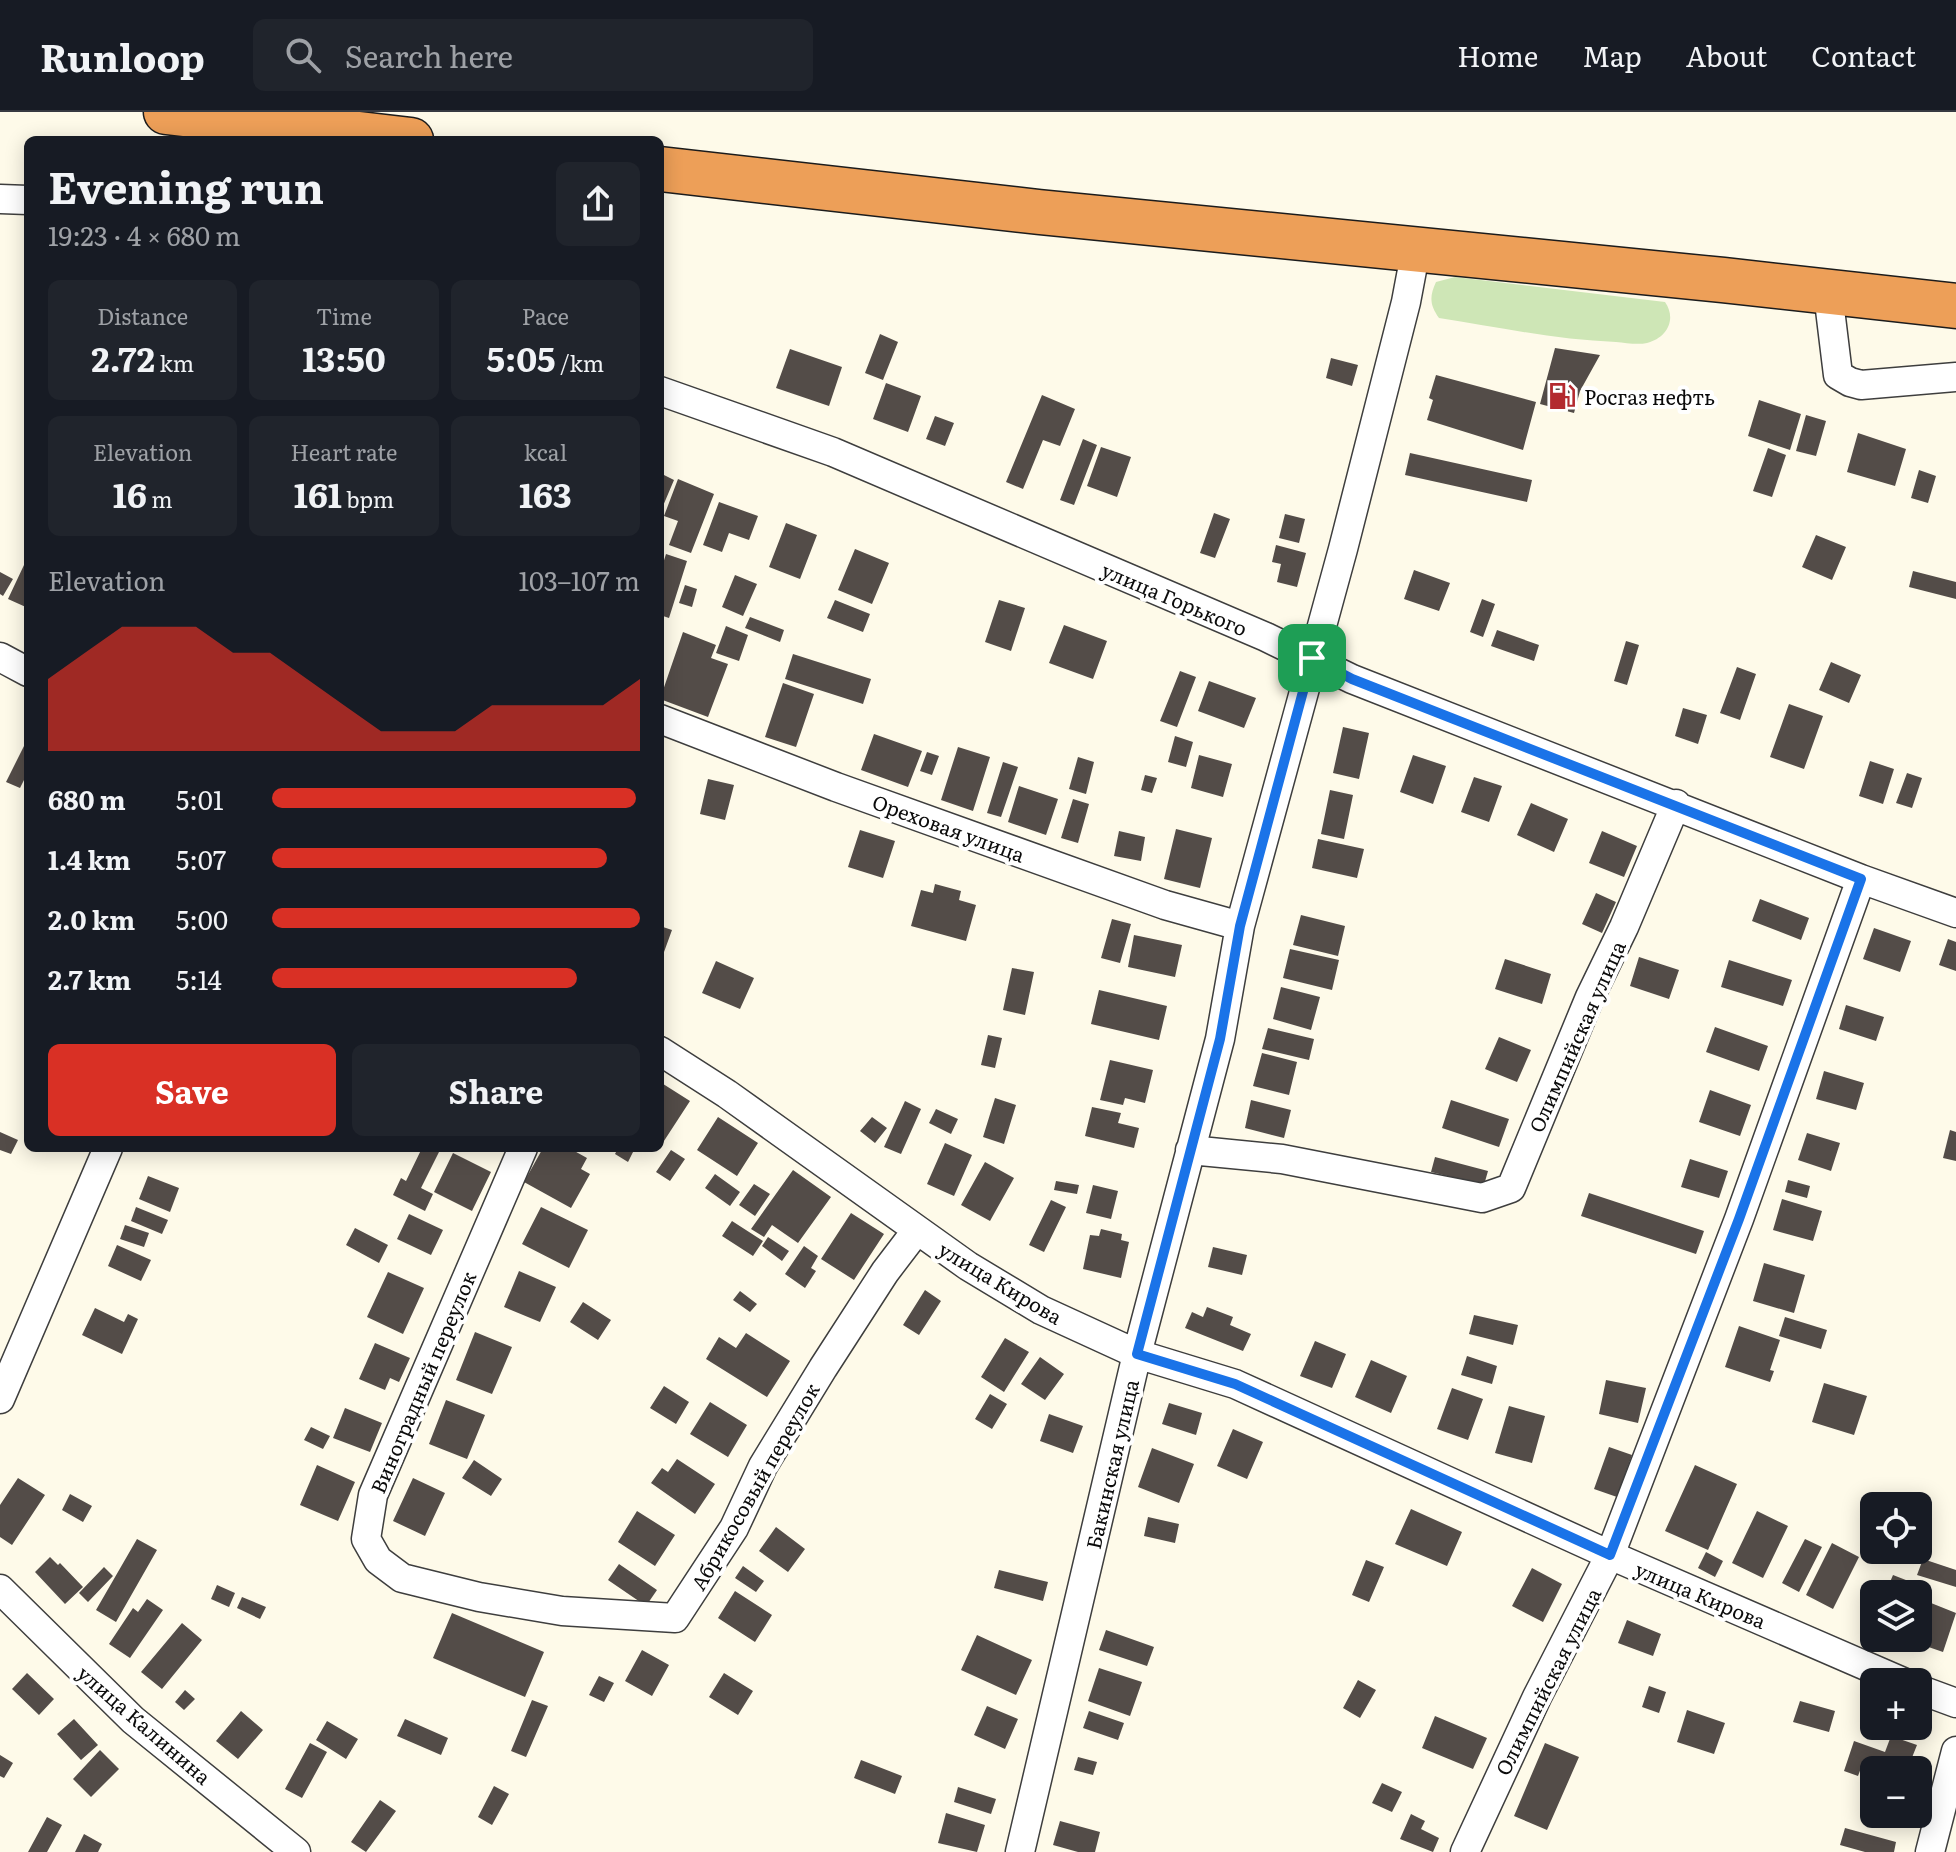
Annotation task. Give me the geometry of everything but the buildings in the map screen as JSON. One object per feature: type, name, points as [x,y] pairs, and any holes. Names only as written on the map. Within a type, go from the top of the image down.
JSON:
[{"type":"highway","points":[[166,112],[376,136]]},
{"type":"highway","points":[[664,169],[1039,212],[1956,306]]},
{"type":"street","points":[[0,199],[24,200]]},
{"type":"street","name":"Бакинская улица","points":[[1020,1852],[1137,1354],[1220,1039],[1240,926],[1406,302],[1416,249]]},
{"type":"street","points":[[1828,293],[1838,375],[1861,385],[1956,377]]},
{"type":"street","name":"улица Горького","points":[[664,392],[833,452],[1312,658],[1352,679],[1861,879],[1956,913]]},
{"type":"street","points":[[0,657],[24,670]]},
{"type":"street","name":"Ореховая улица","points":[[664,721],[836,787],[1135,894],[1240,926]]},
{"type":"street","name":"Олимпийская улица","points":[[1190,1150],[1282,1159],[1482,1198],[1511,1188],[1590,997],[1624,927],[1676,804]]},
{"type":"street","name":"Олимпийская улица","points":[[1465,1852],[1537,1697],[1610,1555],[1739,1219],[1861,879]]},
{"type":"street","name":"улица Кирова","points":[[664,1054],[727,1094],[917,1230],[1041,1310],[1137,1354],[1235,1384],[1610,1555],[1871,1668]]},
{"type":"street","points":[[0,1399],[106,1152]]},
{"type":"street","name":"Виноградный переулок","points":[[479,1597],[402,1578],[372,1553],[366,1539],[367,1528],[373,1495],[521,1152]]},
{"type":"street","name":"Абрикосовый переулок","points":[[479,1597],[562,1611],[675,1618],[734,1528],[778,1441],[885,1272],[917,1230]]},
{"type":"street","name":"улица Калинина","points":[[0,1589],[133,1720],[296,1852]]},
{"type":"street","points":[[1932,1694],[1956,1703]]},
{"type":"street","points":[[1930,1852],[1956,1751]]},
{"type":"green space","points":[[1455,277],[1665,302],[1670,321],[1660,337],[1636,344],[1550,336],[1439,318],[1432,301],[1434,287],[1436,282]]},
{"type":"place","name":"Росгаз нефть","points":[[1562,396]]},
{"type":"route","points":[[1312,658],[1352,679],[1861,879],[1739,1219],[1610,1555],[1235,1384],[1137,1354],[1220,1039],[1240,926],[1312,658]]}]
